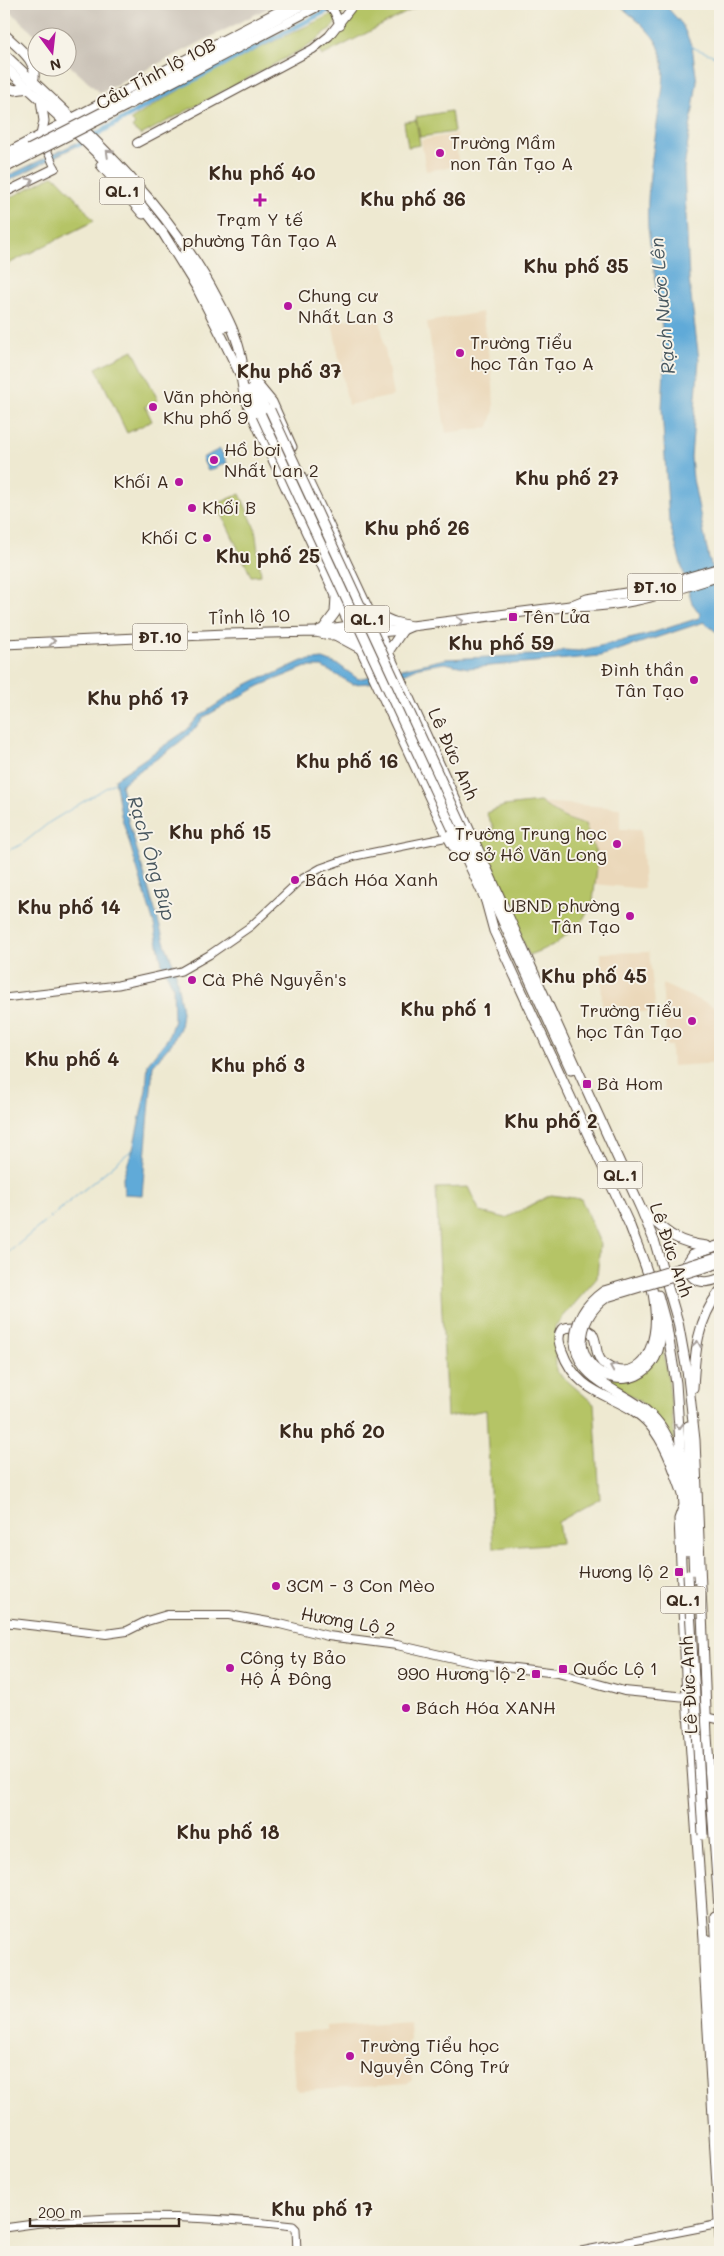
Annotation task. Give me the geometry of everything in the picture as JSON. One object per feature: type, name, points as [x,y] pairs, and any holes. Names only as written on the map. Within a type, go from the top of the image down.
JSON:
[{"type":"main road","points":[[4,154],[292,4]]},
{"type":"main road","name":"Cầu Tỉnh lộ 10B","points":[[4,162],[306,4]]},
{"type":"main road","points":[[323,4],[334,11],[340,22]]},
{"type":"main road","name":"Cầu Tỉnh lộ 10B","points":[[4,169],[323,4]]},
{"type":"main road","points":[[137,143],[321,44],[354,4]]},
{"type":"main road","points":[[4,34],[31,61],[35,72],[31,85],[15,90],[4,86]]},
{"type":"main road","name":"Lê Đức Anh","points":[[4,48],[17,62],[19,74]]},
{"type":"main road","name":"Lê Đức Anh","points":[[4,54],[19,74],[87,139],[124,169],[168,231],[242,361],[247,403],[386,704],[458,833],[501,901],[655,1242],[676,1314],[690,1402],[689,1527],[691,1577],[706,1835],[716,1920],[720,2126]]},
{"type":"main road","name":"Lê Đức Anh","points":[[4,66],[19,74]]},
{"type":"main road","name":"Lê Đức Anh","points":[[4,72],[19,74]]},
{"type":"main road","name":"Lê Đức Anh","points":[[31,85],[41,100],[69,120]]},
{"type":"main road","points":[[41,100],[44,121],[41,136]]},
{"type":"main road","name":"Lê Đức Anh","points":[[87,139],[93,154],[130,200],[168,231],[244,374],[272,402],[409,697],[465,856],[484,898],[488,915],[500,946],[650,1266],[662,1308],[676,1383],[684,1501],[689,1527]]},
{"type":"main road","points":[[4,193],[55,168]]},
{"type":"main road","name":"QL.1","points":[[244,374],[256,389],[263,414],[311,512],[458,833]]},
{"type":"main road","name":"QL.1","points":[[244,374],[251,398],[263,414]]},
{"type":"main road","points":[[315,551],[326,551],[336,541]]},
{"type":"main road","name":"ĐT.10","points":[[588,603],[645,590],[720,568]]},
{"type":"main road","name":"ĐT.10","points":[[588,603],[655,596],[720,576]]},
{"type":"main road","points":[[320,630],[335,613],[336,594],[346,594],[356,584]]},
{"type":"main road","name":"Tỉnh lộ 10","points":[[4,644],[407,628],[588,603]]},
{"type":"main road","points":[[370,611],[394,622]]},
{"type":"main road","name":"Tỉnh lộ 10","points":[[377,628],[394,622],[407,628]]},
{"type":"main road","points":[[366,659],[376,652],[388,652],[407,628]]},
{"type":"main road","name":"Tỉnh lộ 10","points":[[320,630],[335,635],[352,630]]},
{"type":"main road","points":[[335,635],[362,650]]},
{"type":"main road","points":[[386,704],[394,698],[409,697]]},
{"type":"main road","name":"Lê Đức Anh","points":[[458,833],[468,846],[633,1203],[649,1244],[673,1321],[689,1423],[707,1717],[720,2003]]},
{"type":"main road","points":[[484,880],[501,901]]},
{"type":"main road","points":[[641,1209],[673,1238],[684,1242],[716,1246]]},
{"type":"main road","name":"Lê Đức Anh","points":[[632,1226],[655,1305],[655,1320],[650,1348],[646,1358],[638,1365],[621,1371],[608,1367],[602,1361],[596,1351],[594,1336],[590,1331],[570,1327],[562,1329],[559,1335],[564,1357],[582,1383],[600,1395],[639,1415],[655,1431],[664,1446],[684,1501],[679,1519],[687,1697],[704,1939],[720,2238]]},
{"type":"main road","points":[[716,1246],[693,1254],[688,1260],[688,1270],[691,1276],[699,1282],[720,1278]]},
{"type":"main road","points":[[682,1476],[670,1443],[658,1422],[640,1406],[602,1384],[589,1373],[578,1358],[577,1327],[582,1315],[592,1301],[604,1292],[720,1256]]},
{"type":"main road","points":[[662,1308],[658,1352],[649,1366],[637,1376],[619,1379],[600,1373],[589,1363],[578,1343],[588,1317],[598,1304],[607,1297],[720,1263]]},
{"type":"main road","points":[[689,1423],[696,1348],[702,1322],[720,1292]]},
{"type":"main road","points":[[637,1376],[648,1361],[650,1348]]},
{"type":"main road","name":"Hương Lộ 2","points":[[4,1622],[106,1634],[127,1631],[147,1621],[167,1615],[229,1616],[280,1624],[328,1636],[397,1645],[480,1664],[558,1673],[624,1691],[687,1697]]},
{"type":"main road","points":[[687,1674],[694,1684],[701,1682],[704,1676]]},
{"type":"main road","points":[[687,1697],[707,1717]]},
{"type":"main road","points":[[690,1735],[699,1729],[707,1736]]},
{"type":"street","points":[[41,136],[55,168]]},
{"type":"street","points":[[4,998],[110,986],[176,972],[195,963],[251,926],[300,880],[321,868],[361,855],[458,833]]},
{"type":"street","points":[[707,1717],[720,1720]]},
{"type":"street","points":[[4,2228],[50,2221],[137,2218],[244,2220],[293,2226],[296,2229],[297,2252]]},
{"type":"street","points":[[576,2252],[720,2224]]},
{"type":"shaded area","points":[[4,4],[276,4],[100,93],[78,73],[78,28],[28,28]]},
{"type":"shaded area","name":"Trường Mầm non Tân Tạo A","points":[[456,134],[458,166],[426,171],[421,140]]},
{"type":"shaded area","name":"Trường Tiểu học Tân Tạo A","points":[[482,312],[493,385],[494,410],[489,427],[446,433],[427,322]]},
{"type":"shaded area","points":[[379,314],[393,396],[348,405],[332,322]]},
{"type":"shaded area","name":"Trường Trung học cơ sở Hồ Văn Long","points":[[540,802],[620,808],[620,829],[641,829],[644,889],[595,884],[598,859],[585,824],[576,823]]},
{"type":"shaded area","points":[[649,952],[656,1012],[602,1012],[601,953]]},
{"type":"shaded area","name":"Trường Tiểu học Tân Tạo","points":[[662,984],[719,1009],[720,1063],[672,1066],[671,1046],[667,1046]]},
{"type":"shaded area","name":"Trường Tiểu học Nguyễn Công Trứ","points":[[409,2020],[410,2039],[407,2043],[408,2061],[411,2061],[412,2080],[408,2084],[299,2091],[295,2088],[291,2033],[326,2031],[326,2026]]},
{"type":"green space","points":[[358,4],[423,4],[322,56],[318,49],[333,36]]},
{"type":"green space","points":[[348,7],[331,28],[310,45],[141,135],[132,128],[135,124],[131,120],[183,88],[238,59]]},
{"type":"green space","points":[[451,111],[454,132],[420,137],[416,117]]},
{"type":"green space","points":[[416,120],[420,145],[408,147],[404,122]]},
{"type":"green space","points":[[52,176],[56,177],[76,198],[94,221],[8,264],[4,256],[4,201]]},
{"type":"green space","points":[[133,350],[158,400],[145,406],[152,421],[127,433],[96,368]]},
{"type":"green space","points":[[240,494],[255,528],[261,575],[251,576],[217,504]]},
{"type":"green space","points":[[540,802],[567,819],[585,824],[598,859],[593,901],[581,923],[554,945],[529,955],[476,837],[494,828],[486,813],[504,806]]},
{"type":"green space","points":[[468,1187],[480,1212],[506,1218],[551,1195],[581,1199],[600,1243],[597,1278],[555,1326],[556,1371],[594,1404],[600,1499],[558,1522],[561,1543],[493,1548],[486,1410],[447,1417],[436,1188]]},
{"type":"green space","points":[[663,1348],[675,1442],[641,1402],[597,1374],[610,1380]]},
{"type":"water","name":"Rạch Nước Lên","points":[[618,4],[664,4],[682,24],[692,47],[697,82],[684,169],[689,280],[699,360],[691,457],[693,479],[709,559],[720,588],[720,635],[704,622],[600,656],[468,668],[445,663],[419,667],[406,673],[369,683],[353,684],[322,667],[306,667],[259,686],[204,717],[187,736],[121,785],[128,820],[165,944],[175,968],[182,1012],[180,1028],[172,1043],[153,1065],[142,1195],[124,1194],[123,1177],[133,1149],[146,1090],[148,1063],[168,1038],[174,1020],[173,986],[162,964],[154,924],[121,815],[115,779],[187,730],[198,717],[246,685],[302,661],[323,659],[339,665],[358,679],[445,659],[555,654],[563,650],[579,651],[646,635],[699,618],[700,614],[692,603],[669,521],[662,409],[665,349],[648,228],[650,176],[664,75],[662,55],[655,39]]},
{"type":"water","points":[[76,143],[78,145],[4,183],[4,178]]},
{"type":"water","name":"Hồ bơi Nhất Lan 2","points":[[220,449],[227,463],[208,471],[202,458]]},
{"type":"waterway","points":[[78,145],[172,91],[340,4]]},
{"type":"waterway","points":[[691,47],[720,58]]},
{"type":"waterway","points":[[4,852],[21,845],[50,822],[117,781]]},
{"type":"waterway","points":[[4,1256],[133,1149]]},
{"type":"place","name":"Trường Mầm non Tân Tạo A","points":[[440,153]]},
{"type":"place","name":"Trạm Y tế phường Tân Tạo A","points":[[260,200]]},
{"type":"place","name":"Chung cư Nhất Lan 3","points":[[288,306]]},
{"type":"place","name":"Trường Tiểu học Tân Tạo A","points":[[460,353]]},
{"type":"place","name":"Văn phòng Khu phố 9","points":[[153,407]]},
{"type":"place","name":"Hồ bơi Nhất Lan 2","points":[[214,460]]},
{"type":"place","name":"Khối A","points":[[179,482]]},
{"type":"place","name":"Khối B","points":[[192,508]]},
{"type":"place","name":"Khối C","points":[[207,538]]},
{"type":"place","name":"Tên Lửa","points":[[513,617]]},
{"type":"place","name":"Đình thần Tân Tạo","points":[[694,680]]},
{"type":"place","name":"Trường Trung học cơ sở Hồ Văn Long","points":[[617,844]]},
{"type":"place","name":"Bách Hóa Xanh","points":[[295,880]]},
{"type":"place","name":"UBND phường Tân Tạo","points":[[630,916]]},
{"type":"place","name":"Cà Phê Nguyễn's","points":[[192,980]]},
{"type":"place","name":"Trường Tiểu học Tân Tạo","points":[[692,1021]]},
{"type":"place","name":"Bà Hom","points":[[587,1084]]},
{"type":"place","name":"Hương lộ 2","points":[[679,1572]]},
{"type":"place","name":"3CM - 3 Con Mèo","points":[[276,1586]]},
{"type":"place","name":"Công ty Bảo Hộ Á Đông","points":[[230,1668]]},
{"type":"place","name":"Quốc Lộ 1","points":[[563,1669]]},
{"type":"place","name":"990 Hương lộ 2","points":[[536,1674]]},
{"type":"place","name":"Bách Hóa XANH","points":[[406,1708]]},
{"type":"place","name":"Trường Tiểu học Nguyễn Công Trứ","points":[[350,2056]]},
{"type":"district","name":"Khu phố 40","points":[[262,173]]},
{"type":"district","name":"Khu phố 36","points":[[413,199]]},
{"type":"district","name":"Khu phố 35","points":[[576,266]]},
{"type":"district","name":"Khu phố 37","points":[[289,371]]},
{"type":"district","name":"Khu phố 27","points":[[567,478]]},
{"type":"district","name":"Khu phố 26","points":[[417,528]]},
{"type":"district","name":"Khu phố 25","points":[[268,556]]},
{"type":"district","name":"Khu phố 59","points":[[501,643]]},
{"type":"district","name":"Khu phố 17","points":[[138,698]]},
{"type":"district","name":"Khu phố 16","points":[[347,761]]},
{"type":"district","name":"Khu phố 15","points":[[220,832]]},
{"type":"district","name":"Khu phố 14","points":[[69,907]]},
{"type":"district","name":"Khu phố 45","points":[[594,976]]},
{"type":"district","name":"Khu phố 1","points":[[446,1009]]},
{"type":"district","name":"Khu phố 4","points":[[72,1059]]},
{"type":"district","name":"Khu phố 3","points":[[258,1065]]},
{"type":"district","name":"Khu phố 2","points":[[551,1121]]},
{"type":"district","name":"Khu phố 20","points":[[332,1431]]},
{"type":"district","name":"Khu phố 18","points":[[228,1832]]},
{"type":"district","name":"Khu phố 17","points":[[322,2209]]},
{"type":"water label","name":"Rạch Ông Búp","points":[[152,858]]}]
